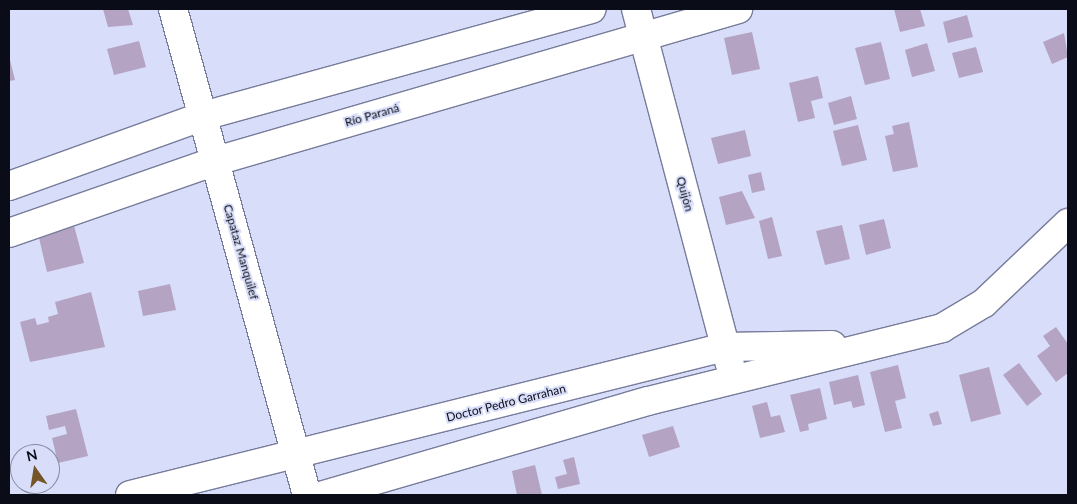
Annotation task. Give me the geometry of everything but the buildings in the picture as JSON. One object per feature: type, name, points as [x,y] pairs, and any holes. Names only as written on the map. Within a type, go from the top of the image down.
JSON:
[{"type":"street","name":"Capataz Manquilef","points":[[173,9],[297,450],[307,495]]},
{"type":"street","points":[[9,186],[203,116],[592,9]]},
{"type":"street","name":"Quijón","points":[[636,9],[734,380]]},
{"type":"street","name":"Río Paraná","points":[[9,233],[216,160],[644,39],[738,9]]},
{"type":"street","name":"Doctor Pedro Garrahan","points":[[324,495],[414,484],[734,380],[886,344],[942,328],[984,303],[1068,223]]},
{"type":"street","name":"Doctor Pedro Garrahan","points":[[130,495],[297,450],[382,435],[725,347],[886,344]]}]
